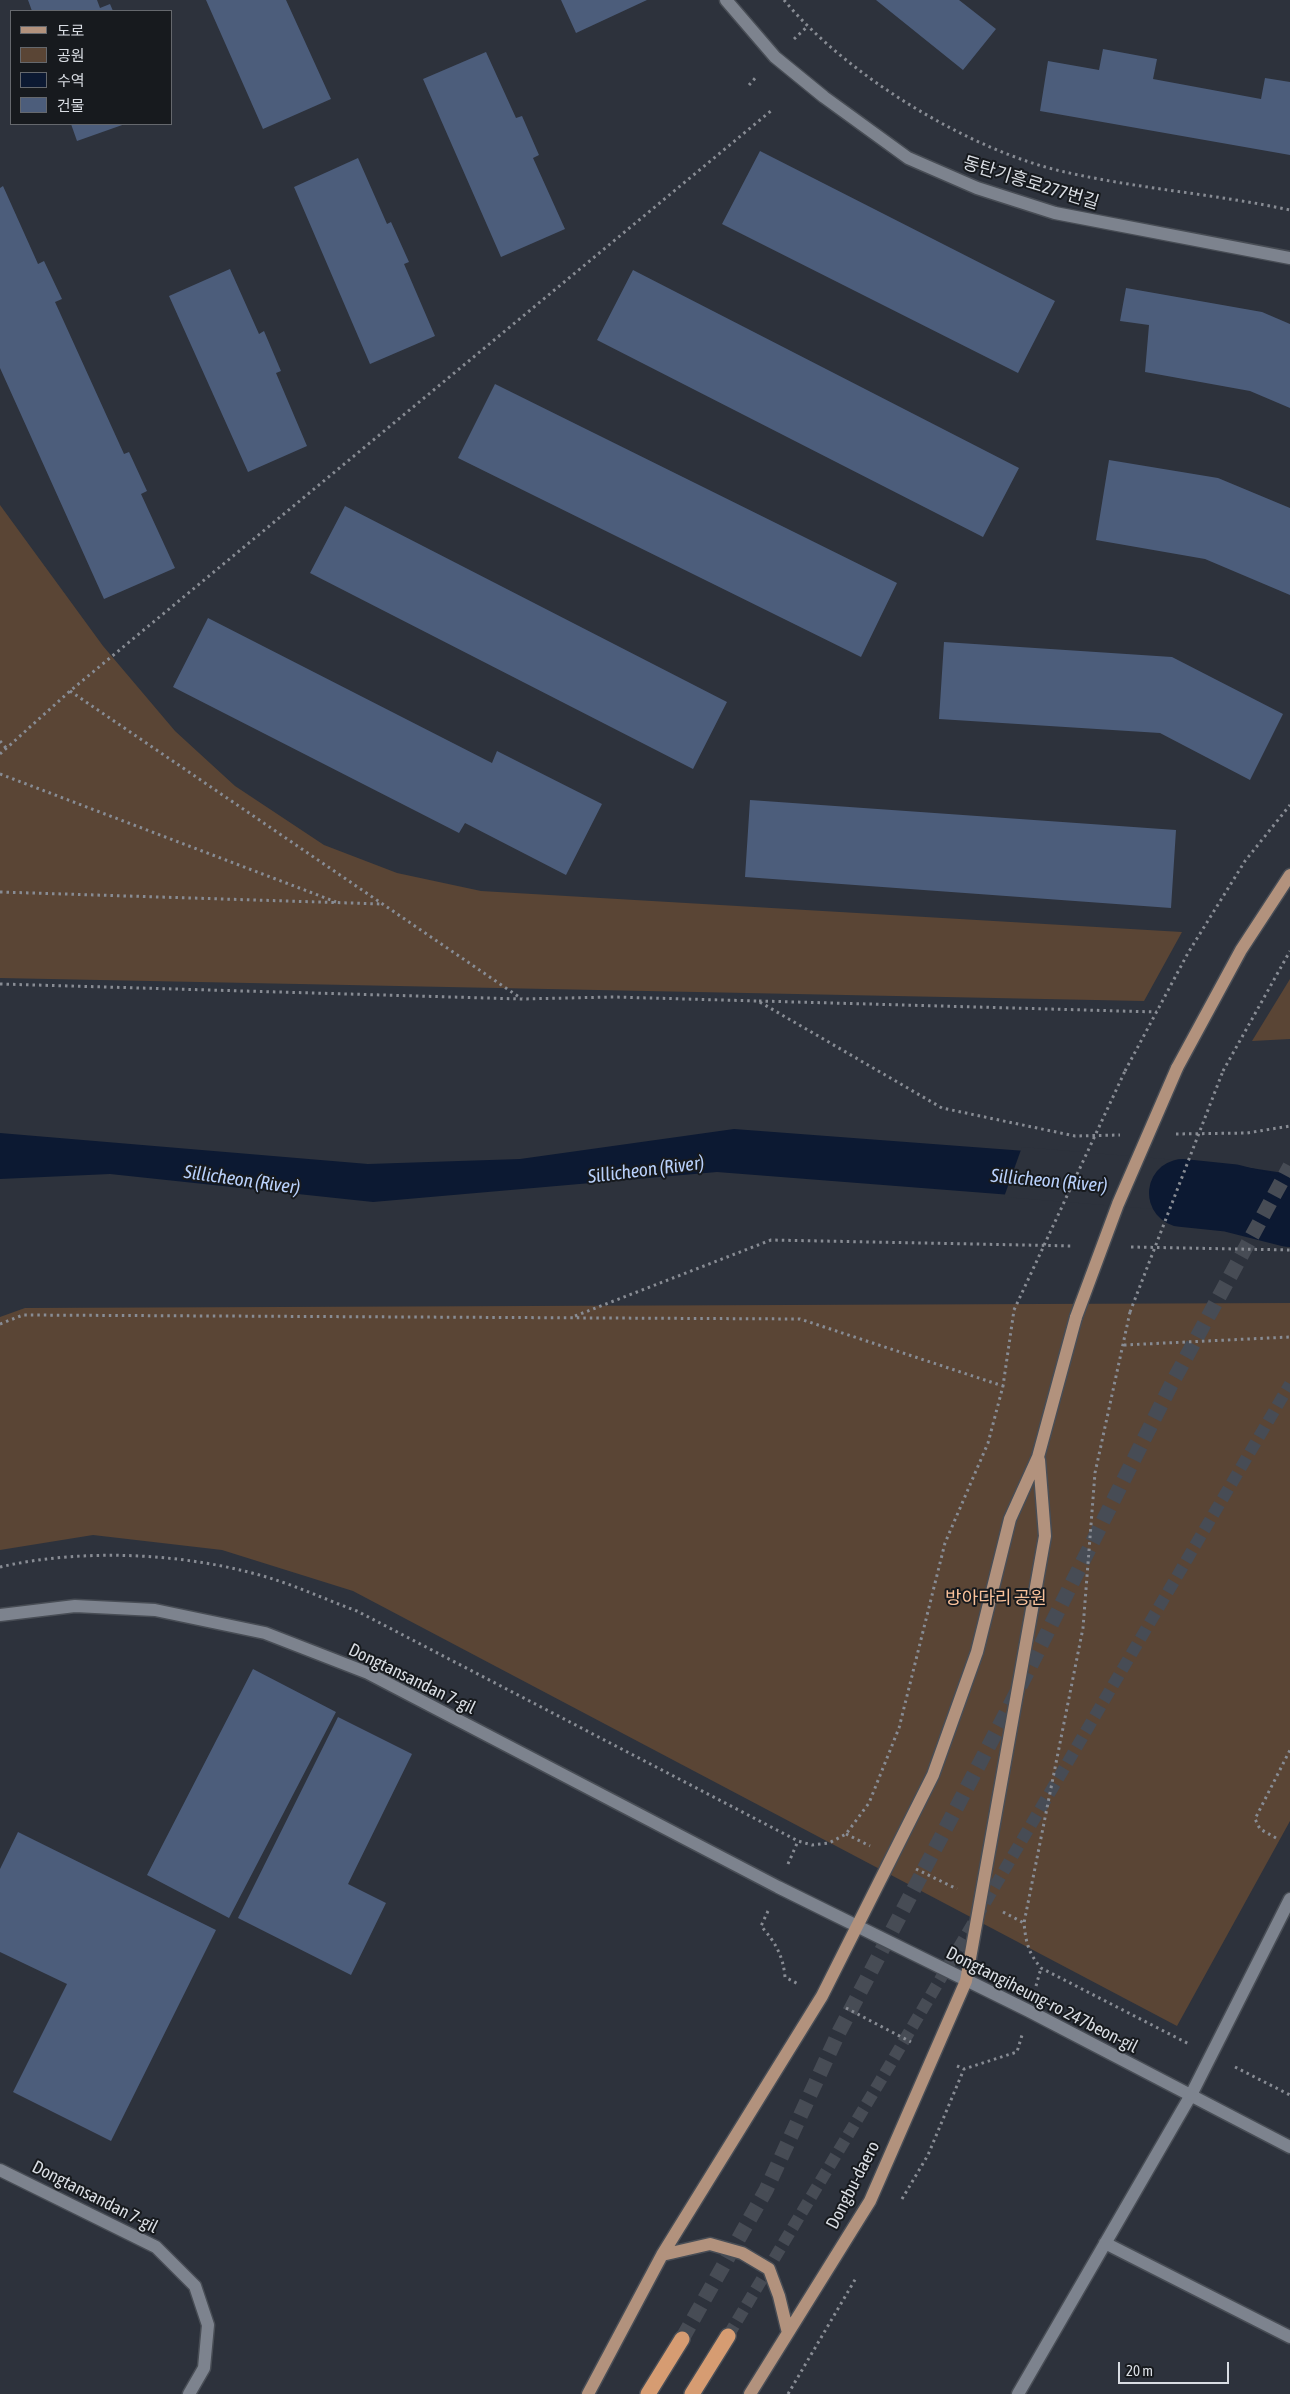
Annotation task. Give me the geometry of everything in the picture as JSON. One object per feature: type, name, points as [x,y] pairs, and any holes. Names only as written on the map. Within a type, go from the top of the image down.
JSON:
[{"type":"highway","points":[[692,2394],[728,2336]]},
{"type":"highway","points":[[648,2394],[682,2338]]},
{"type":"main road","points":[[588,2394],[662,2255],[822,1996],[933,1775],[977,1652],[1010,1519],[1038,1457],[1076,1317],[1118,1204],[1176,1068],[1241,950],[1290,875]]},
{"type":"main road","name":"Dongbu-daero","points":[[750,2394],[870,2201],[966,1981],[1045,1536],[1038,1457]]},
{"type":"main road","points":[[662,2255],[710,2244],[742,2252],[768,2270],[779,2296],[788,2333]]},
{"type":"street","name":"동탄기흥로277번길","points":[[729,1],[775,57],[824,97],[908,158],[977,188],[1055,213],[1290,258]]},
{"type":"street","name":"Dongtansandan 7-gil","points":[[0,1615],[74,1606],[155,1610],[265,1632],[368,1673],[778,1887]]},
{"type":"street","name":"Dongtangiheung-ro 247beon-gil","points":[[778,1887],[1290,2146]]},
{"type":"street","points":[[1018,2394],[1190,2095],[1286,1915],[1290,1899]]},
{"type":"street","name":"Dongtansandan 7-gil","points":[[0,2170],[156,2247],[195,2286],[208,2325],[204,2368],[189,2394]]},
{"type":"street","points":[[1105,2243],[1290,2337]]},
{"type":"path","points":[[784,0],[808,26],[871,78],[930,118],[1000,151],[1064,172],[1290,210]]},
{"type":"path","points":[[0,754],[70,691],[772,110]]},
{"type":"path","points":[[70,691],[522,999]]},
{"type":"path","points":[[0,740],[6,748]]},
{"type":"path","points":[[0,774],[339,903]]},
{"type":"path","points":[[0,1567],[25,1561],[78,1557],[151,1556],[221,1567],[281,1582],[357,1611],[798,1841],[812,1845],[829,1843],[846,1834],[869,1803],[899,1728],[946,1544],[988,1443],[1003,1386],[1014,1310],[1125,1071],[1188,953],[1245,861],[1290,805]]},
{"type":"path","points":[[0,892],[384,904]]},
{"type":"path","points":[[1173,2036],[1041,1968],[1030,1955],[1024,1923],[1083,1628],[1095,1473],[1130,1312],[1223,1071],[1290,951]]},
{"type":"path","points":[[0,984],[522,999],[613,997],[1157,1012]]},
{"type":"path","points":[[758,1001],[942,1108],[1075,1136],[1123,1135]]},
{"type":"path","points":[[1171,1134],[1247,1133],[1290,1126]]},
{"type":"path","points":[[571,1317],[771,1240],[1080,1246]]},
{"type":"path","points":[[1130,1247],[1290,1250]]},
{"type":"path","points":[[0,1324],[23,1315],[800,1319],[1003,1386]]},
{"type":"path","points":[[1124,1345],[1290,1337]]},
{"type":"path","points":[[1276,1838],[1260,1829],[1255,1819],[1290,1750]]},
{"type":"path","points":[[846,1834],[1024,1923]]},
{"type":"path","points":[[761,1926],[774,1941],[784,1959],[785,1977],[964,2069],[1017,2052]]},
{"type":"green space","points":[[0,505],[103,646],[175,731],[235,786],[324,845],[397,873],[481,891],[1182,932],[1144,1001],[0,978]]},
{"type":"green space","points":[[1290,979],[1290,1039],[1252,1041]]},
{"type":"green space","name":"방아다리 공원","points":[[1290,1303],[1290,1821],[1177,2026],[353,1591],[222,1550],[93,1535],[0,1550],[0,1317],[25,1308]]},
{"type":"water","points":[[734,1129],[1251,1168],[1290,1174],[1290,1208],[1216,1211],[717,1172],[373,1202],[110,1174],[0,1179],[0,1133],[368,1164],[520,1159]]},
{"type":"pier","points":[[1022,1147],[1236,1165],[1215,1214],[1004,1197]]},
{"type":"building","points":[[28,0],[97,0],[100,8],[110,4],[113,10],[32,10]]},
{"type":"building","points":[[206,0],[286,0],[331,99],[263,129]]},
{"type":"building","points":[[561,0],[647,0],[576,33]]},
{"type":"building","points":[[876,0],[959,0],[996,29],[963,70]]},
{"type":"building","points":[[1103,49],[1157,59],[1153,79],[1261,99],[1265,78],[1290,82],[1290,155],[1040,111],[1048,61],[1099,70]]},
{"type":"building","points":[[486,52],[516,118],[522,116],[539,155],[533,158],[565,229],[501,257],[423,79]]},
{"type":"building","points":[[71,125],[122,125],[77,141]]},
{"type":"building","points":[[760,151],[1055,301],[1018,373],[722,224]]},
{"type":"building","points":[[358,158],[387,224],[391,222],[409,262],[404,264],[435,336],[370,364],[294,187]]},
{"type":"building","points":[[3,186],[38,264],[44,261],[62,299],[55,302],[124,454],[129,452],[147,491],[141,494],[175,568],[104,599],[0,368],[0,188]]},
{"type":"building","points":[[230,269],[259,334],[264,331],[281,371],[276,373],[307,446],[248,472],[169,296]]},
{"type":"building","points":[[633,270],[1019,468],[983,537],[597,340]]},
{"type":"building","points":[[1126,288],[1262,312],[1290,324],[1290,408],[1250,391],[1145,372],[1149,325],[1120,321]]},
{"type":"building","points":[[495,384],[897,583],[861,657],[458,458]]},
{"type":"building","points":[[1109,460],[1218,478],[1290,508],[1290,595],[1205,559],[1096,540]]},
{"type":"building","points":[[345,506],[727,702],[693,769],[310,573]]},
{"type":"building","points":[[208,618],[492,763],[497,751],[602,804],[566,875],[465,823],[459,833],[173,687]]},
{"type":"building","points":[[944,642],[1172,657],[1283,714],[1250,780],[1160,733],[939,719]]},
{"type":"building","points":[[750,800],[1176,830],[1171,908],[745,877]]},
{"type":"building","points":[[253,1669],[336,1712],[229,1918],[147,1875]]},
{"type":"building","points":[[338,1717],[412,1754],[348,1884],[386,1903],[351,1975],[238,1918]]},
{"type":"building","points":[[18,1832],[216,1930],[111,2141],[13,2092],[67,1984],[0,1952],[0,1869]]},
{"type":"waterway","name":"Sillicheon (River)","points":[[1183,1193],[1231,1198],[1290,1213]]},
{"type":"tunnel","points":[[682,2339],[766,2190],[839,2032],[1029,1669],[1171,1385],[1290,1166]]},
{"type":"tunnel","points":[[728,2336],[888,2068],[1290,1384]]}]
